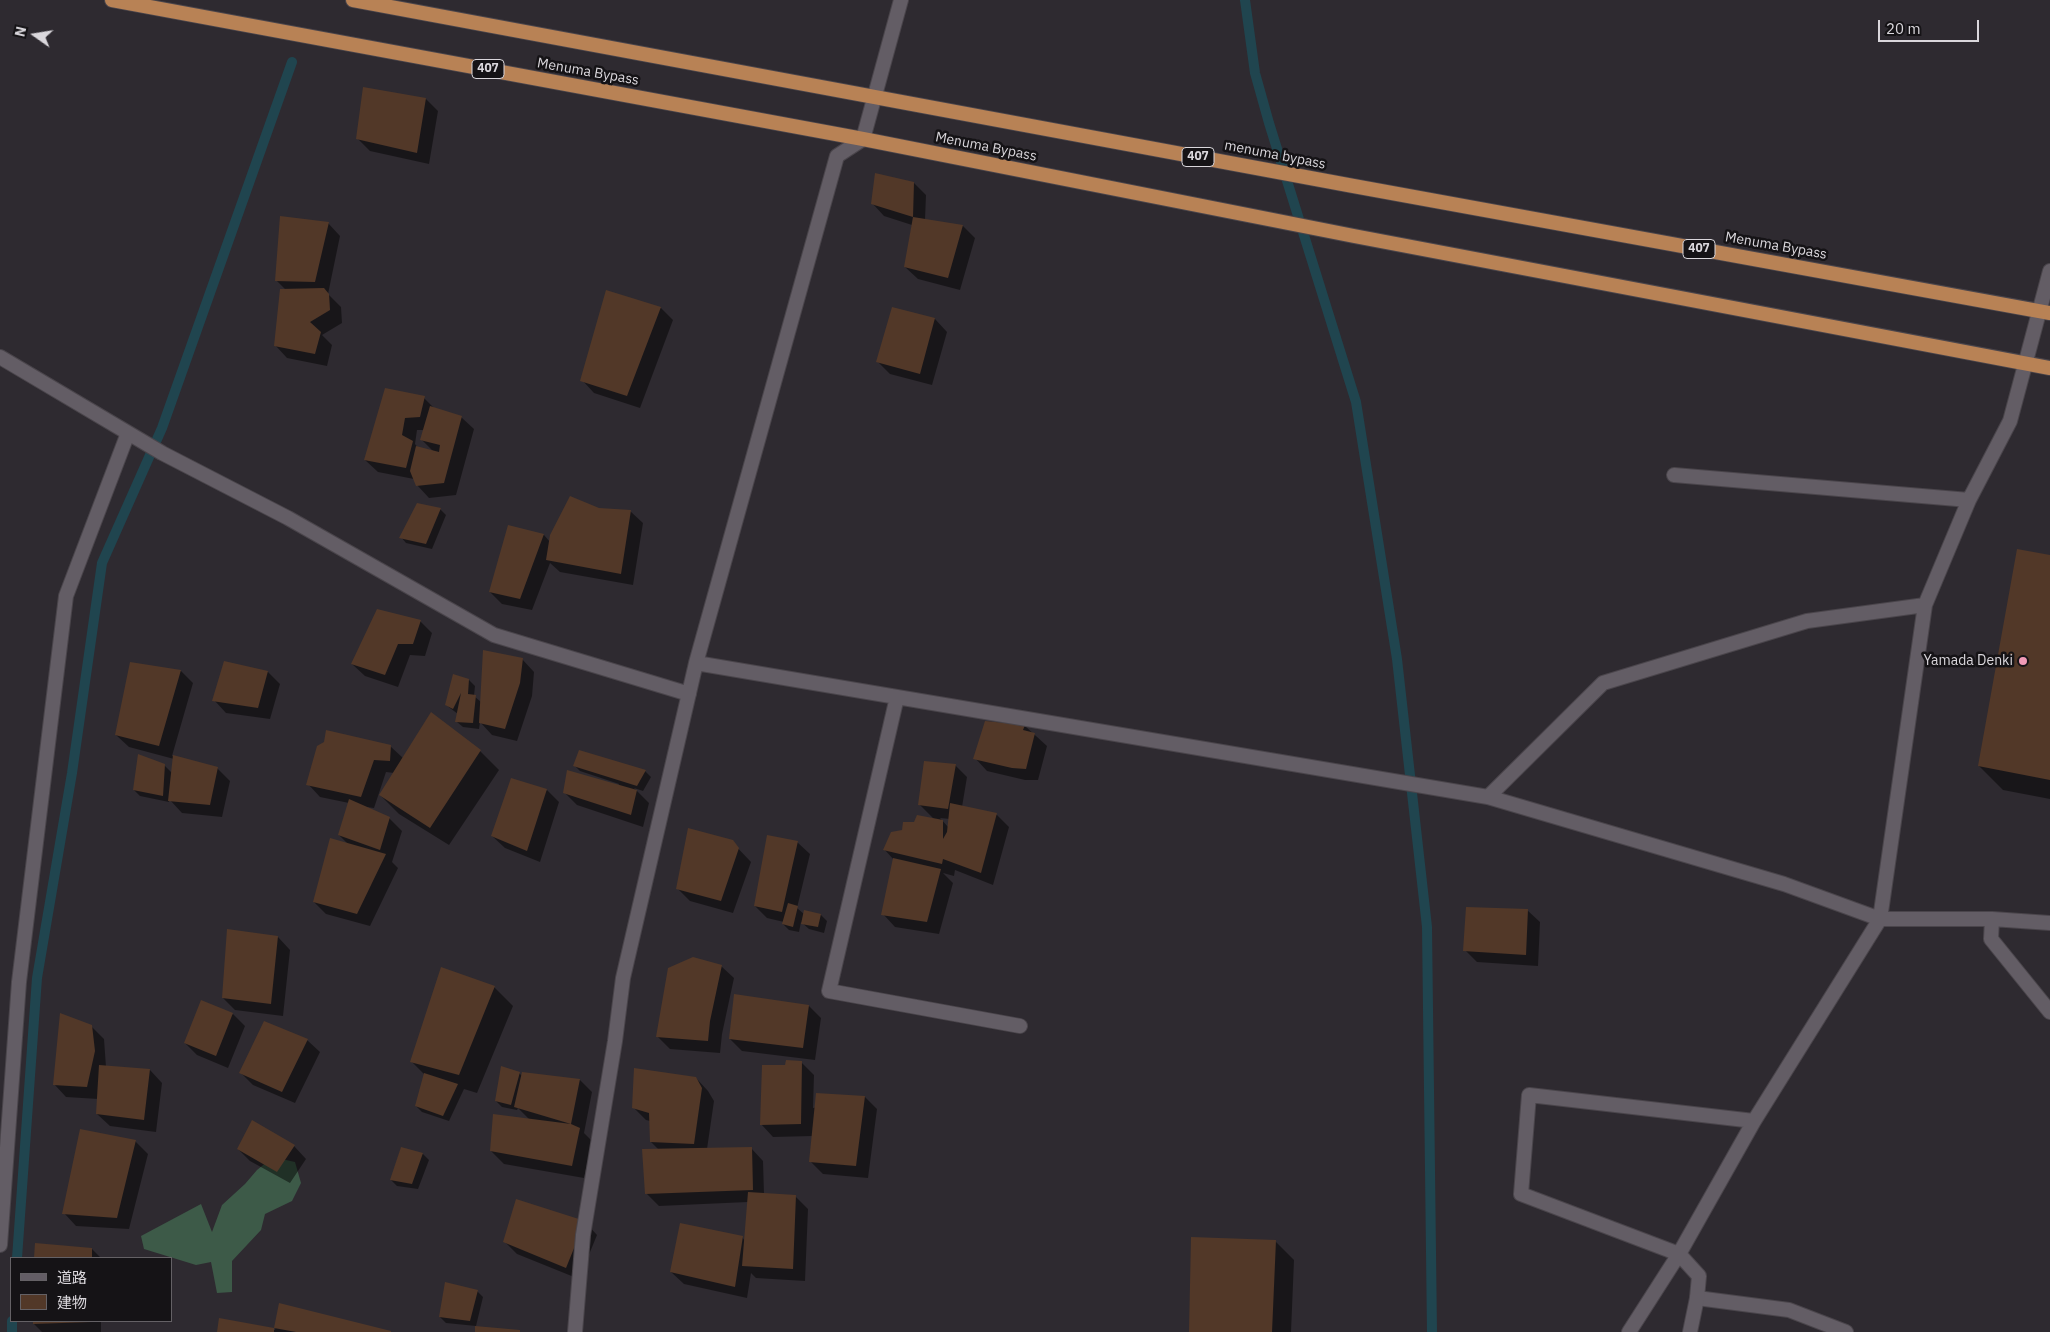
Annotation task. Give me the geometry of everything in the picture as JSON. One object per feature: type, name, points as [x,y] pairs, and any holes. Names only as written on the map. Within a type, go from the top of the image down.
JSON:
[{"type":"highway","name":"Menuma Bypass","points":[[112,0],[863,139],[1354,236],[2025,363]]},
{"type":"highway","name":"Menuma Bypass","points":[[352,0],[1049,128]]},
{"type":"highway","name":"menuma bypass","points":[[1049,128],[1348,185]]},
{"type":"highway","name":"Menuma Bypass","points":[[1348,185],[2044,312]]},
{"type":"highway","name":"407","points":[[2025,363],[2050,368]]},
{"type":"street","points":[[575,1332],[583,1235],[615,1041],[623,978],[696,663],[836,156],[863,139],[901,0]]},
{"type":"street","points":[[1629,1332],[1679,1254],[1754,1121],[1880,919],[1926,605],[1970,500],[2010,421],[2025,363],[2044,312],[2050,271]]},
{"type":"street","points":[[0,357],[162,453],[288,518],[494,635],[689,694]]},
{"type":"street","points":[[0,1245],[19,982],[66,596],[128,433]]},
{"type":"street","points":[[1674,475],[1970,500]]},
{"type":"street","points":[[1488,797],[1603,684],[1808,621],[1926,605]]},
{"type":"street","points":[[696,663],[1488,797],[1784,884],[1880,919],[1992,919],[2050,923]]},
{"type":"street","points":[[897,697],[829,991],[1020,1026]]},
{"type":"street","points":[[1992,919],[1991,939],[2050,1012]]},
{"type":"street","points":[[1690,1332],[1698,1298],[1699,1276],[1679,1254],[1521,1194],[1529,1095],[1754,1121]]},
{"type":"street","points":[[1698,1298],[1789,1310],[1846,1332]]},
{"type":"green space","points":[[273,1157],[295,1162],[301,1183],[292,1201],[265,1214],[261,1230],[232,1261],[232,1292],[217,1293],[211,1262],[196,1265],[144,1249],[141,1236],[201,1204],[212,1232],[222,1205]]},
{"type":"building","points":[[363,87],[426,98],[417,153],[356,139]]},
{"type":"building","points":[[875,173],[914,182],[913,217],[871,204]]},
{"type":"building","points":[[280,216],[329,222],[315,282],[275,281]]},
{"type":"building","points":[[913,217],[963,225],[948,278],[904,267]]},
{"type":"building","points":[[324,288],[329,294],[330,310],[310,322],[321,332],[315,354],[274,346],[280,289]]},
{"type":"building","points":[[606,290],[661,307],[627,396],[580,381]]},
{"type":"building","points":[[892,307],[935,318],[920,374],[876,362]]},
{"type":"building","points":[[385,388],[425,396],[420,417],[405,418],[402,435],[413,441],[406,468],[364,460]]},
{"type":"building","points":[[430,406],[462,416],[444,483],[416,486],[410,471],[416,446],[439,452],[440,445],[420,440]]},
{"type":"building","points":[[570,496],[599,508],[631,510],[621,574],[546,560],[550,535]]},
{"type":"building","points":[[417,503],[441,508],[426,544],[399,538]]},
{"type":"building","points":[[508,525],[544,534],[520,599],[489,592]]},
{"type":"building","name":"Yamada Denki","points":[[2017,549],[2050,555],[2050,780],[1978,766]]},
{"type":"building","points":[[377,609],[421,620],[413,644],[398,644],[385,675],[351,664]]},
{"type":"building","points":[[483,650],[523,658],[520,683],[505,729],[479,723]]},
{"type":"building","points":[[224,661],[268,671],[258,708],[212,701]]},
{"type":"building","points":[[130,662],[181,670],[159,746],[115,735]]},
{"type":"building","points":[[453,674],[469,679],[468,694],[476,695],[473,723],[455,722],[461,693],[453,709],[445,705]]},
{"type":"building","points":[[431,712],[481,750],[430,828],[379,795]]},
{"type":"building","points":[[985,721],[1025,725],[1023,730],[1035,733],[1026,769],[1012,768],[973,759]]},
{"type":"building","points":[[326,730],[391,745],[390,761],[374,760],[361,797],[306,785],[317,746],[324,742]]},
{"type":"building","points":[[579,750],[646,770],[637,786],[573,766]]},
{"type":"building","points":[[138,754],[165,764],[163,796],[133,790]]},
{"type":"building","points":[[173,755],[218,767],[210,805],[168,801]]},
{"type":"building","points":[[924,761],[956,764],[948,809],[918,805]]},
{"type":"building","points":[[567,770],[637,790],[631,815],[563,793]]},
{"type":"building","points":[[511,778],[547,789],[527,851],[491,836]]},
{"type":"building","points":[[349,799],[390,817],[380,850],[338,835]]},
{"type":"building","points":[[950,803],[997,813],[981,873],[943,859],[942,864],[883,850],[891,832],[902,830],[903,822],[914,822],[917,815],[943,820],[943,839],[947,832]]},
{"type":"building","points":[[688,828],[733,840],[739,848],[721,901],[676,889]]},
{"type":"building","points":[[767,835],[798,841],[782,912],[754,906]]},
{"type":"building","points":[[330,838],[386,854],[357,914],[313,902]]},
{"type":"building","points":[[893,858],[941,869],[927,922],[881,915]]},
{"type":"building","points":[[788,903],[798,906],[793,927],[782,924]]},
{"type":"building","points":[[1466,907],[1528,909],[1526,955],[1463,951]]},
{"type":"building","points":[[804,910],[821,914],[818,927],[801,924]]},
{"type":"building","points":[[227,929],[278,936],[271,1004],[222,998]]},
{"type":"building","points":[[693,957],[722,965],[710,1021],[708,1041],[656,1037],[668,968]]},
{"type":"building","points":[[441,967],[495,986],[459,1075],[410,1062]]},
{"type":"building","points":[[734,994],[809,1005],[803,1048],[729,1039]]},
{"type":"building","points":[[201,1000],[233,1013],[216,1056],[184,1043]]},
{"type":"building","points":[[60,1013],[92,1025],[95,1051],[87,1087],[53,1085]]},
{"type":"building","points":[[264,1021],[308,1039],[282,1092],[239,1073]]},
{"type":"building","points":[[786,1060],[802,1061],[801,1124],[760,1125],[762,1065],[785,1065]]},
{"type":"building","points":[[99,1065],[150,1069],[144,1120],[96,1114]]},
{"type":"building","points":[[501,1066],[520,1072],[511,1105],[495,1101]]},
{"type":"building","points":[[634,1068],[696,1077],[702,1088],[694,1144],[650,1142],[649,1113],[632,1108]]},
{"type":"building","points":[[522,1072],[580,1079],[571,1124],[514,1107]]},
{"type":"building","points":[[424,1073],[458,1084],[443,1116],[415,1106]]},
{"type":"building","points":[[816,1093],[865,1096],[856,1166],[809,1162]]},
{"type":"building","points":[[493,1114],[571,1124],[580,1128],[572,1166],[490,1151]]},
{"type":"building","points":[[252,1120],[295,1145],[277,1172],[237,1149]]},
{"type":"building","points":[[80,1129],[136,1140],[117,1218],[62,1214]]},
{"type":"building","points":[[401,1147],[423,1153],[412,1184],[390,1180]]},
{"type":"building","points":[[752,1147],[753,1190],[645,1194],[642,1149]]},
{"type":"building","points":[[748,1192],[796,1195],[793,1269],[742,1266]]},
{"type":"building","points":[[516,1199],[585,1221],[566,1268],[503,1242]]},
{"type":"building","points":[[680,1223],[743,1236],[735,1287],[670,1272]]},
{"type":"building","points":[[1191,1237],[1276,1240],[1272,1332],[1189,1332]]},
{"type":"building","points":[[35,1243],[92,1248],[92,1257],[34,1257]]},
{"type":"building","points":[[445,1282],[478,1290],[470,1321],[439,1317]]},
{"type":"building","points":[[279,1303],[391,1332],[296,1332],[274,1328]]},
{"type":"building","points":[[219,1318],[274,1328],[274,1332],[217,1332]]},
{"type":"building","points":[[33,1322],[91,1322],[33,1324]]},
{"type":"building","points":[[475,1326],[520,1330],[520,1332],[475,1332]]},
{"type":"waterway","points":[[1245,0],[1255,73],[1356,402],[1397,659],[1427,927],[1432,1332]]},
{"type":"waterway","points":[[17,1257],[37,978],[72,773],[102,563],[162,428],[292,62]]},
{"type":"waterway","points":[[12,1322],[12,1332]]},
{"type":"place","name":"Yamada Denki","points":[[2023,661]]}]
